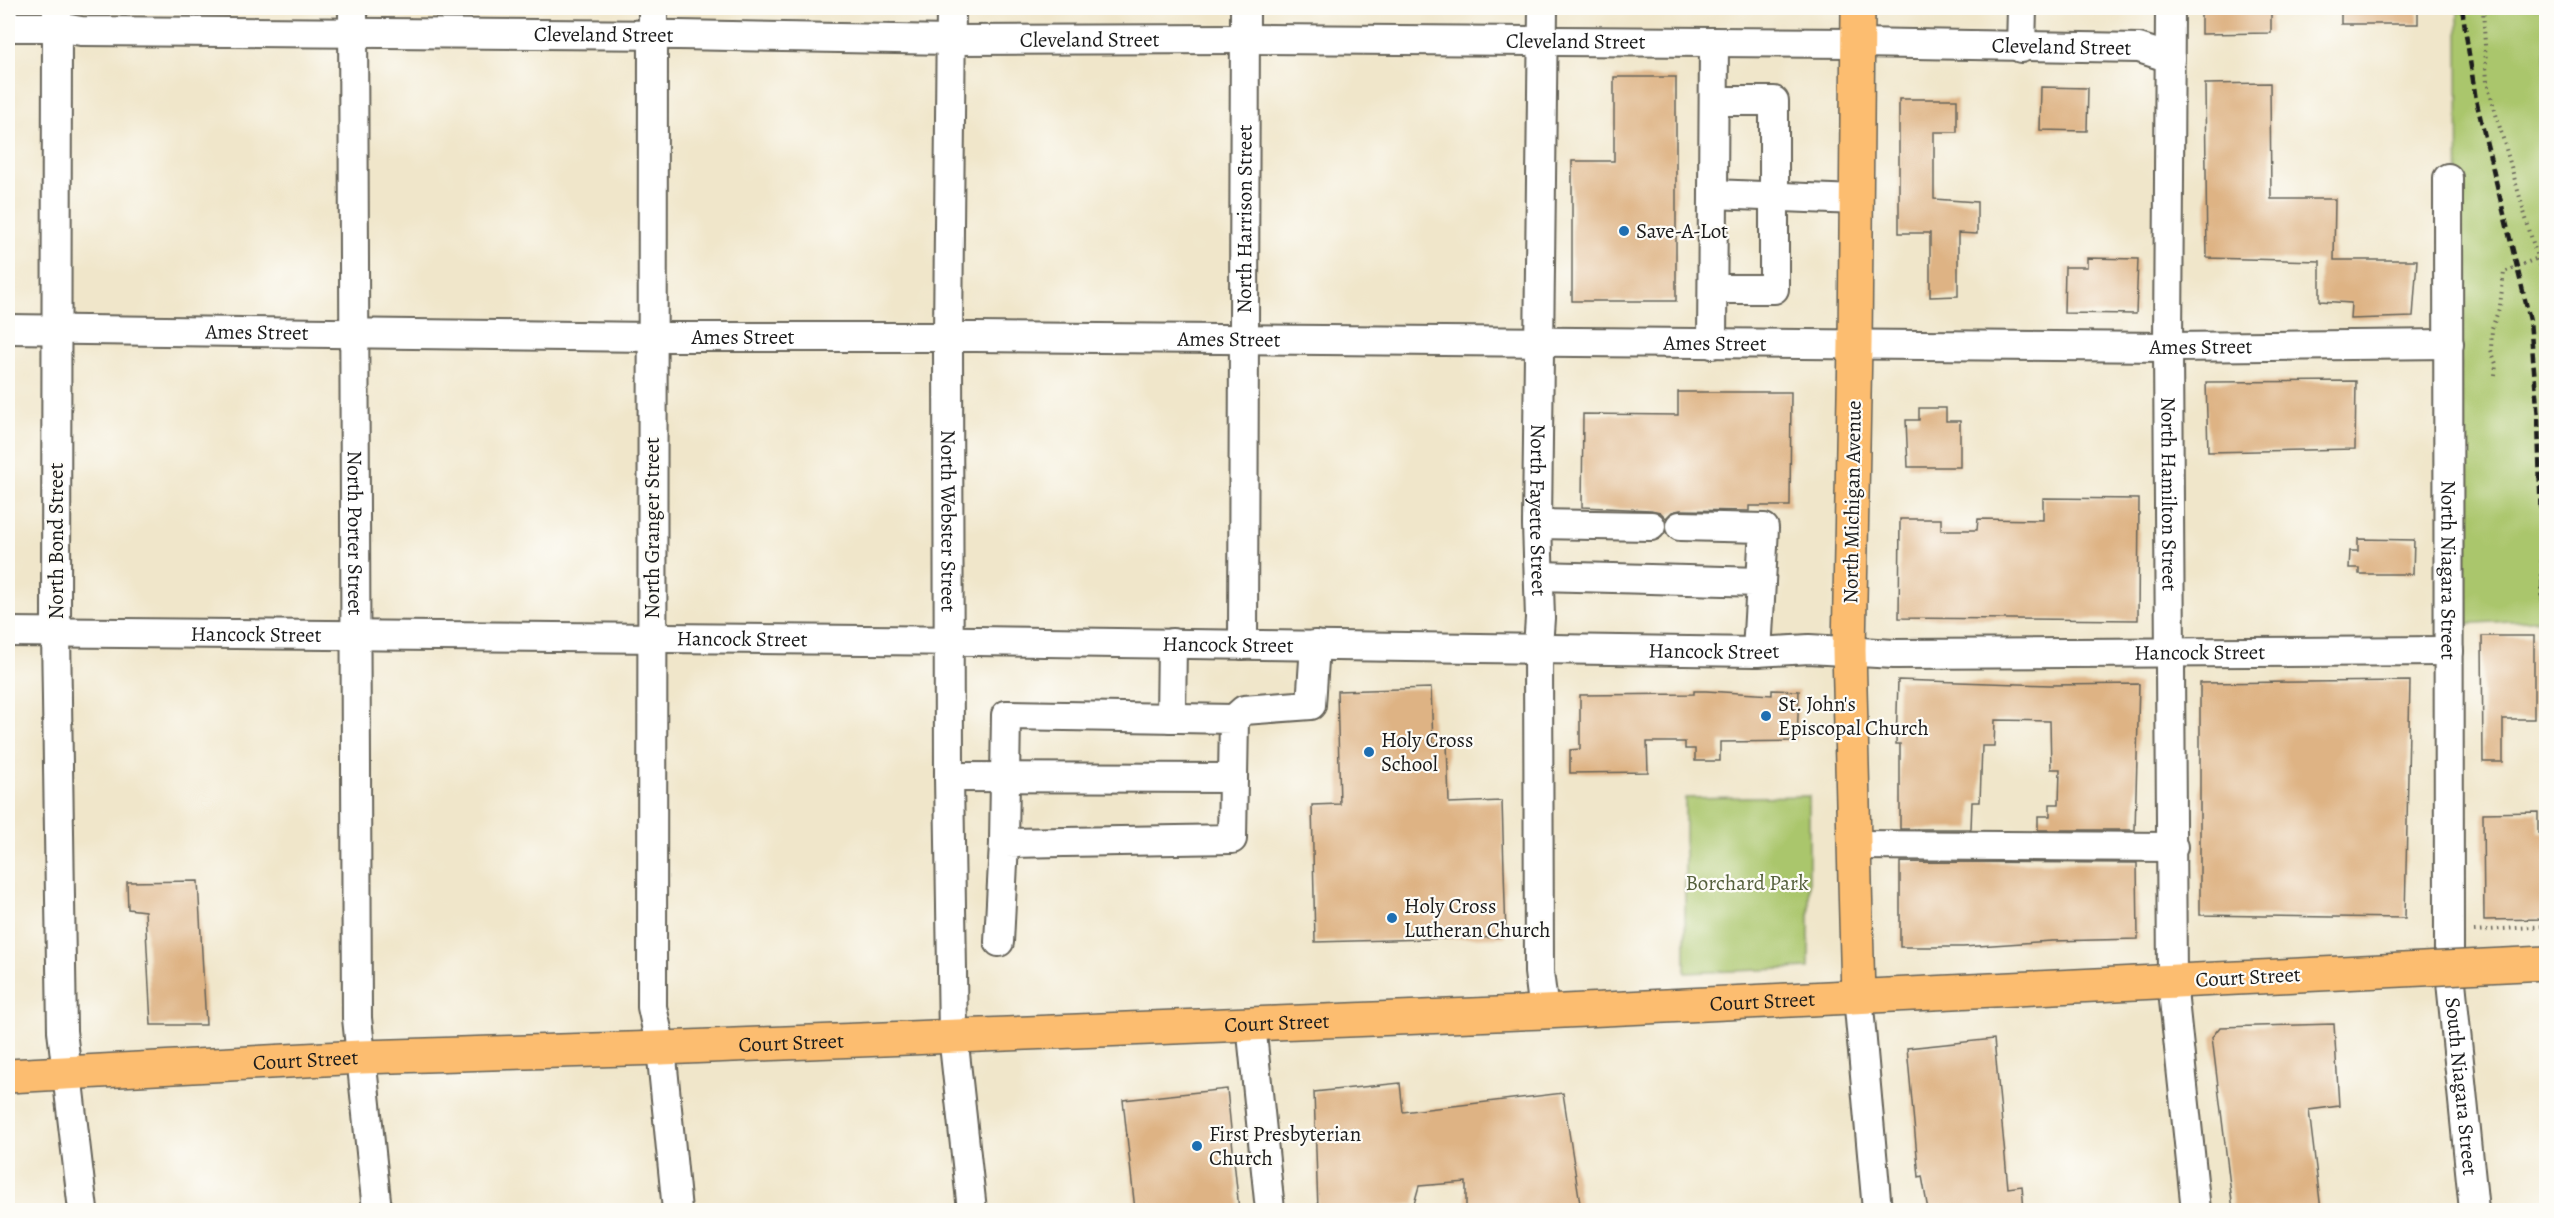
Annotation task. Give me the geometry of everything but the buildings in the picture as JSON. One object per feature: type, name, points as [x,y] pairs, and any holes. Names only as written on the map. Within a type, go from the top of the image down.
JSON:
[{"type":"main road","name":"North Michigan Avenue","points":[[1858,8],[1849,650],[1858,996]]},
{"type":"main road","name":"Court Street","points":[[8,1076],[361,1057],[661,1048],[1544,1012],[2547,963]]},
{"type":"street","name":"North Webster Street","points":[[951,8],[948,640],[953,1035],[972,1210]]},
{"type":"street","name":"North Harrison Street","points":[[1243,645],[1245,8]]},
{"type":"street","name":"North Fayette Street","points":[[1543,8],[1537,525],[1539,972],[1544,1012]]},
{"type":"street","points":[[2021,48],[2022,8]]},
{"type":"street","name":"North Hamilton Street","points":[[2170,8],[2172,981],[2196,1210]]},
{"type":"street","name":"Cleveland Street","points":[[8,27],[57,17],[81,31],[353,20],[653,21],[951,40],[1714,42],[2139,48],[2170,58]]},
{"type":"street","name":"North Bond Street","points":[[57,17],[56,633],[62,1031],[69,1073],[83,1210]]},
{"type":"street","name":"North Porter Street","points":[[353,20],[357,1018],[377,1210]]},
{"type":"street","name":"North Granger Street","points":[[653,21],[652,1007],[661,1048],[677,1210]]},
{"type":"street","points":[[1712,344],[1714,42]]},
{"type":"street","points":[[1713,289],[1774,289],[1775,197],[1774,101],[1714,101]]},
{"type":"street","name":"North Niagara Street","points":[[2448,178],[2450,962]]},
{"type":"street","points":[[1713,194],[1856,200]]},
{"type":"street","name":"Ames Street","points":[[8,329],[652,337],[948,337],[2169,347],[2449,344]]},
{"type":"street","points":[[1537,525],[1651,526]]},
{"type":"street","points":[[1680,526],[1764,528],[1757,652]]},
{"type":"street","points":[[1539,576],[1761,582]]},
{"type":"street","name":"Hancock Street","points":[[8,632],[948,640],[1757,652],[1849,650],[1894,654],[2448,651]]},
{"type":"street","points":[[1171,718],[1172,644]]},
{"type":"street","points":[[999,942],[1004,843],[1006,715],[1234,719],[1244,710],[1311,705],[1315,645]]},
{"type":"street","points":[[1004,843],[1232,839],[1234,719]]},
{"type":"street","points":[[949,777],[1233,778]]},
{"type":"street","points":[[1854,845],[2173,847]]},
{"type":"street","name":"South Niagara Street","points":[[2450,962],[2474,1210]]},
{"type":"street","points":[[1858,996],[1877,1210]]},
{"type":"street","points":[[1251,1024],[1270,1210]]},
{"type":"path","points":[[2483,8],[2487,83],[2547,288]]},
{"type":"path","points":[[2495,375],[2492,328],[2500,306],[2504,272],[2538,258]]},
{"type":"path","points":[[2474,931],[2547,926]]},
{"type":"green space","points":[[2458,8],[2546,8],[2546,619],[2460,624]]},
{"type":"green space","name":"Borchard Park","points":[[1809,796],[1809,968],[1685,973],[1685,798]]},
{"type":"railway","points":[[2462,8],[2476,100],[2530,320],[2538,419],[2546,702]]},
{"type":"place","name":"Save-A-Lot","points":[[1624,231]]},
{"type":"place","name":"St. John's Episcopal Church","points":[[1766,716]]},
{"type":"place","name":"Holy Cross School","points":[[1369,752]]},
{"type":"place","name":"Holy Cross Lutheran Church","points":[[1392,918]]},
{"type":"place","name":"First Presbyterian Church","points":[[1197,1146]]}]
